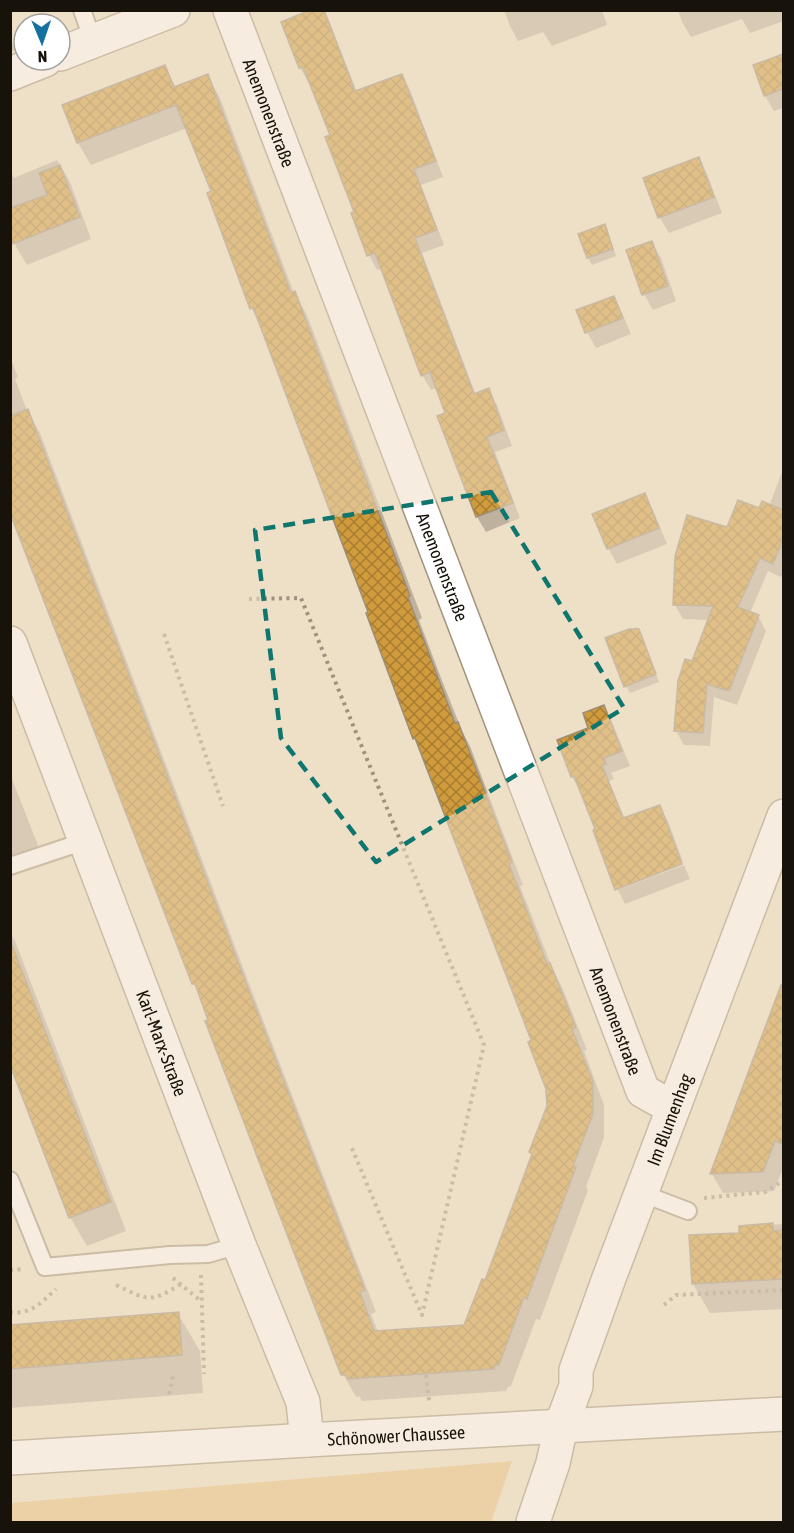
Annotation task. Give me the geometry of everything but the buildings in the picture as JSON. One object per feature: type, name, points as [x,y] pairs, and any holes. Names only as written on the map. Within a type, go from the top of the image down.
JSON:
[{"type":"street","points":[[72,49],[173,10]]},
{"type":"street","name":"Anemonenstraße","points":[[230,10],[643,1091],[673,1108]]},
{"type":"street","name":"Karl-Marx-Straße","points":[[10,643],[239,1245],[303,1402],[306,1440]]},
{"type":"street","name":"Im Blumenhag","points":[[533,1522],[553,1462],[561,1426],[576,1386],[576,1370],[783,816]]},
{"type":"street","name":"Schönower Chaussee","points":[[12,1455],[783,1414]]},
{"type":"lane","points":[[82,10],[93,41]]},
{"type":"lane","points":[[18,864],[85,841]]},
{"type":"lane","points":[[10,1180],[45,1268],[208,1254],[239,1245]]},
{"type":"lane","points":[[641,1193],[692,1204]]},
{"type":"path","points":[[249,599],[301,598],[484,1045],[422,1315],[351,1146]]},
{"type":"path","points":[[164,634],[223,806]]},
{"type":"path","points":[[692,1204],[765,1192],[783,1179]]},
{"type":"path","points":[[201,1254],[204,1374]]},
{"type":"path","points":[[10,1312],[33,1310],[63,1282]]},
{"type":"path","points":[[112,1282],[150,1299],[163,1295],[181,1284]]},
{"type":"path","points":[[664,1305],[676,1295],[783,1290]]},
{"type":"path","points":[[169,1394],[174,1376]]},
{"type":"path","points":[[426,1376],[429,1401]]},
{"type":"highlighted area","points":[[491,492],[624,708],[376,862],[281,738],[255,530]]},
{"type":"shaded area","points":[[512,1461],[491,1522],[11,1522],[11,1503]]}]
